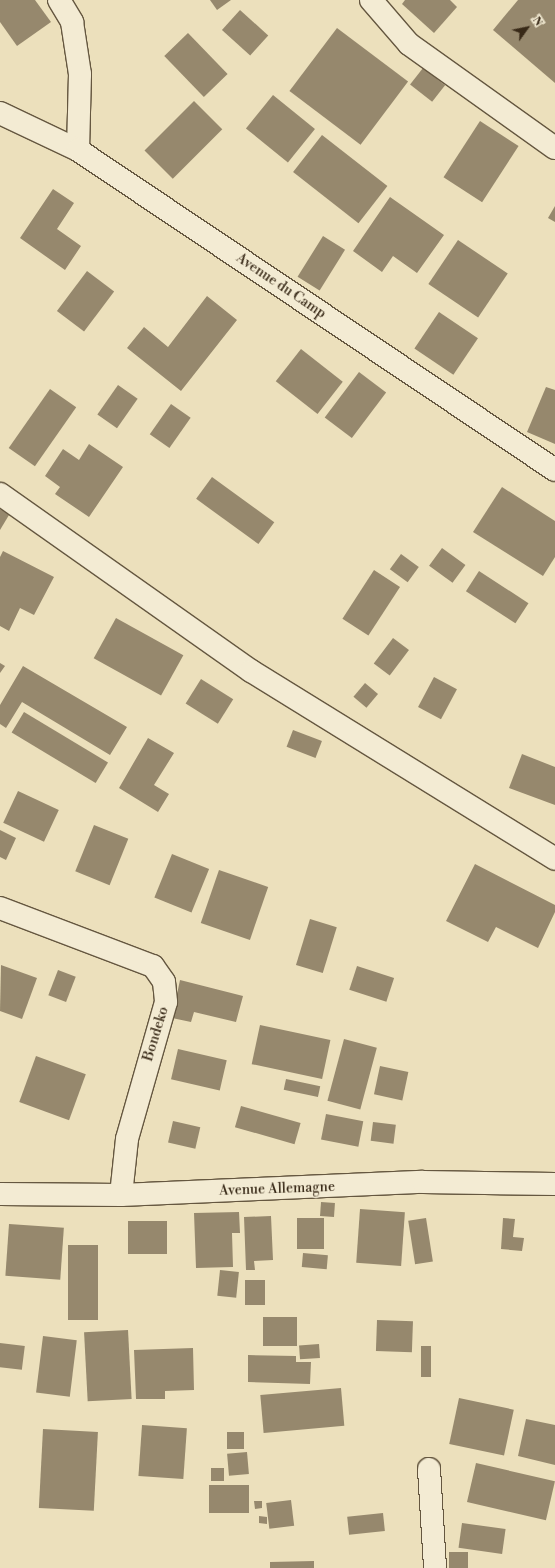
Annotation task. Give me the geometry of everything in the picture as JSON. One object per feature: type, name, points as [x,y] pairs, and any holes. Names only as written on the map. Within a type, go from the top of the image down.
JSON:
[{"type":"street","points":[[59,0],[72,22],[80,74],[78,150]]},
{"type":"street","points":[[371,0],[409,44],[555,148]]},
{"type":"street","name":"Avenue du Camp","points":[[1,114],[78,150],[555,470]]},
{"type":"street","points":[[0,494],[251,671],[555,859]]},
{"type":"street","name":"Bondeko","points":[[0,908],[153,966],[164,982],[166,1002],[126,1139],[121,1195]]},
{"type":"street","name":"Avenue Allemagne","points":[[0,1194],[121,1195],[423,1182],[555,1184]]},
{"type":"street","points":[[429,1469],[435,1568]]},
{"type":"building","points":[[0,0],[35,0],[51,22],[17,46],[0,22]]},
{"type":"building","points":[[210,0],[231,0],[217,10]]},
{"type":"building","points":[[405,0],[450,0],[457,7],[434,33],[402,4]]},
{"type":"building","points":[[518,0],[555,0],[555,83],[493,30]]},
{"type":"building","points":[[240,10],[268,35],[250,55],[222,30]]},
{"type":"building","points":[[337,28],[408,82],[361,145],[289,91]]},
{"type":"building","points":[[188,33],[228,74],[204,97],[164,56]]},
{"type":"building","points":[[423,68],[445,85],[432,102],[410,85]]},
{"type":"building","points":[[273,95],[315,129],[288,162],[246,128]]},
{"type":"building","points":[[194,101],[222,129],[173,179],[145,150]]},
{"type":"building","points":[[480,121],[519,146],[482,202],[444,177]]},
{"type":"building","points":[[322,135],[387,186],[358,223],[293,172]]},
{"type":"building","points":[[53,189],[74,203],[57,229],[81,246],[65,270],[20,238]]},
{"type":"building","points":[[390,197],[444,235],[417,273],[393,256],[382,272],[353,251]]},
{"type":"building","points":[[555,206],[555,222],[548,218]]},
{"type":"building","points":[[323,236],[345,250],[320,290],[298,277]]},
{"type":"building","points":[[458,240],[508,274],[478,317],[428,284]]},
{"type":"building","points":[[87,271],[114,291],[84,331],[57,311]]},
{"type":"building","points":[[207,296],[237,320],[181,391],[127,348],[144,327],[168,347]]},
{"type":"building","points":[[439,312],[478,338],[453,375],[414,348]]},
{"type":"building","points":[[301,349],[343,382],[318,414],[276,381]]},
{"type":"building","points":[[359,372],[386,392],[352,438],[325,418]]},
{"type":"building","points":[[118,385],[138,399],[117,428],[97,414]]},
{"type":"building","points":[[546,387],[555,390],[555,444],[527,432]]},
{"type":"building","points":[[50,389],[76,407],[35,466],[9,448]]},
{"type":"building","points":[[171,404],[191,418],[169,448],[150,434]]},
{"type":"building","points":[[89,444],[123,467],[89,517],[55,494],[60,487],[45,476],[63,449],[79,460]]},
{"type":"building","points":[[212,477],[274,522],[258,544],[196,499]]},
{"type":"building","points":[[502,487],[555,521],[555,557],[543,576],[473,532]]},
{"type":"building","points":[[0,509],[9,515],[0,530]]},
{"type":"building","points":[[442,548],[465,565],[453,583],[429,566]]},
{"type":"building","points":[[3,551],[54,577],[34,615],[20,608],[9,631],[0,626],[0,557]]},
{"type":"building","points":[[401,554],[419,567],[408,582],[390,569]]},
{"type":"building","points":[[374,570],[400,587],[368,636],[342,619]]},
{"type":"building","points":[[479,571],[528,603],[515,623],[466,591]]},
{"type":"building","points":[[116,618],[183,655],[161,696],[94,658]]},
{"type":"building","points":[[393,638],[409,650],[390,676],[374,664]]},
{"type":"building","points":[[0,663],[5,666],[0,673]]},
{"type":"building","points":[[23,666],[127,727],[110,755],[22,702],[6,728],[0,724],[0,705]]},
{"type":"building","points":[[434,677],[457,689],[441,719],[418,707]]},
{"type":"building","points":[[201,679],[233,699],[218,724],[186,704]]},
{"type":"building","points":[[365,683],[378,694],[366,708],[353,697]]},
{"type":"building","points":[[24,712],[108,762],[96,783],[12,733]]},
{"type":"building","points":[[293,730],[322,741],[315,758],[287,747]]},
{"type":"building","points":[[148,738],[174,753],[154,785],[169,794],[158,812],[119,788]]},
{"type":"building","points":[[522,754],[555,767],[555,805],[509,788]]},
{"type":"building","points":[[18,791],[59,810],[44,842],[3,823]]},
{"type":"building","points":[[94,825],[128,839],[110,885],[75,871]]},
{"type":"building","points":[[0,830],[16,838],[6,860],[0,857]]},
{"type":"building","points":[[172,854],[209,869],[191,913],[154,898]]},
{"type":"building","points":[[475,864],[555,905],[555,912],[538,948],[496,927],[488,942],[446,921]]},
{"type":"building","points":[[219,870],[268,887],[250,940],[201,923]]},
{"type":"building","points":[[310,919],[337,927],[323,973],[296,965]]},
{"type":"building","points":[[1,965],[37,978],[22,1019],[0,1011]]},
{"type":"building","points":[[357,966],[394,978],[386,1002],[349,990]]},
{"type":"building","points":[[58,970],[76,977],[66,1002],[48,995]]},
{"type":"building","points":[[180,980],[243,996],[236,1022],[194,1012],[191,1022],[172,1018]]},
{"type":"building","points":[[260,1025],[330,1040],[322,1079],[252,1064]]},
{"type":"building","points":[[344,1039],[377,1048],[360,1110],[327,1101]]},
{"type":"building","points":[[178,1049],[227,1060],[220,1090],[171,1079]]},
{"type":"building","points":[[36,1056],[86,1074],[69,1120],[19,1102]]},
{"type":"building","points":[[380,1066],[408,1072],[402,1100],[374,1094]]},
{"type":"building","points":[[286,1079],[320,1086],[318,1097],[284,1090]]},
{"type":"building","points":[[241,1106],[301,1123],[295,1144],[235,1127]]},
{"type":"building","points":[[326,1114],[363,1121],[358,1147],[321,1140]]},
{"type":"building","points":[[173,1121],[200,1127],[195,1149],[168,1142]]},
{"type":"building","points":[[373,1122],[396,1125],[394,1144],[371,1141]]},
{"type":"building","points":[[321,1202],[335,1203],[334,1217],[320,1216]]},
{"type":"building","points":[[360,1209],[405,1212],[401,1266],[356,1263]]},
{"type":"building","points":[[239,1212],[240,1233],[232,1233],[233,1267],[196,1268],[194,1213]]},
{"type":"building","points":[[271,1216],[273,1260],[254,1261],[255,1270],[246,1270],[244,1217]]},
{"type":"building","points":[[297,1218],[324,1218],[324,1249],[297,1249]]},
{"type":"building","points":[[426,1218],[433,1261],[415,1264],[408,1221]]},
{"type":"building","points":[[503,1218],[515,1219],[513,1237],[524,1238],[522,1251],[501,1249]]},
{"type":"building","points":[[128,1221],[167,1221],[167,1254],[128,1254]]},
{"type":"building","points":[[9,1224],[64,1228],[60,1280],[5,1276]]},
{"type":"building","points":[[68,1245],[98,1245],[98,1320],[68,1320]]},
{"type":"building","points":[[303,1253],[328,1255],[327,1269],[302,1267]]},
{"type":"building","points":[[220,1270],[239,1272],[236,1298],[217,1296]]},
{"type":"building","points":[[245,1280],[265,1280],[265,1305],[245,1305]]},
{"type":"building","points":[[263,1317],[297,1317],[297,1346],[263,1346]]},
{"type":"building","points":[[377,1320],[413,1321],[412,1352],[376,1351]]},
{"type":"building","points":[[128,1330],[132,1399],[88,1401],[84,1332]]},
{"type":"building","points":[[43,1336],[77,1340],[70,1397],[36,1393]]},
{"type":"building","points":[[0,1343],[25,1346],[22,1370],[0,1367]]},
{"type":"building","points":[[319,1344],[320,1358],[300,1359],[299,1345]]},
{"type":"building","points":[[421,1346],[431,1346],[431,1377],[421,1377]]},
{"type":"building","points":[[193,1348],[194,1390],[165,1391],[165,1399],[136,1399],[134,1350]]},
{"type":"building","points":[[248,1355],[296,1356],[296,1362],[311,1362],[310,1384],[248,1382]]},
{"type":"building","points":[[341,1388],[344,1426],[264,1433],[260,1395]]},
{"type":"building","points":[[459,1398],[514,1410],[504,1456],[449,1444]]},
{"type":"building","points":[[526,1419],[555,1425],[555,1465],[518,1456]]},
{"type":"building","points":[[142,1425],[187,1428],[183,1479],[138,1476]]},
{"type":"building","points":[[43,1429],[98,1432],[94,1511],[39,1508]]},
{"type":"building","points":[[227,1432],[244,1432],[244,1449],[227,1449]]},
{"type":"building","points":[[247,1452],[249,1474],[229,1476],[227,1454]]},
{"type":"building","points":[[476,1463],[555,1481],[546,1520],[467,1502]]},
{"type":"building","points":[[211,1468],[224,1468],[224,1481],[211,1481]]},
{"type":"building","points":[[209,1485],[249,1485],[249,1513],[209,1513]]},
{"type":"building","points":[[291,1500],[294,1526],[269,1529],[266,1503]]},
{"type":"building","points":[[254,1501],[262,1501],[262,1508],[255,1509]]},
{"type":"building","points":[[383,1513],[385,1531],[349,1535],[347,1517]]},
{"type":"building","points":[[259,1516],[267,1517],[267,1524],[259,1523]]},
{"type":"building","points":[[462,1523],[506,1529],[502,1554],[459,1548]]},
{"type":"building","points":[[449,1552],[468,1552],[468,1568],[449,1568]]},
{"type":"building","points":[[314,1561],[314,1568],[270,1568],[270,1562]]}]
